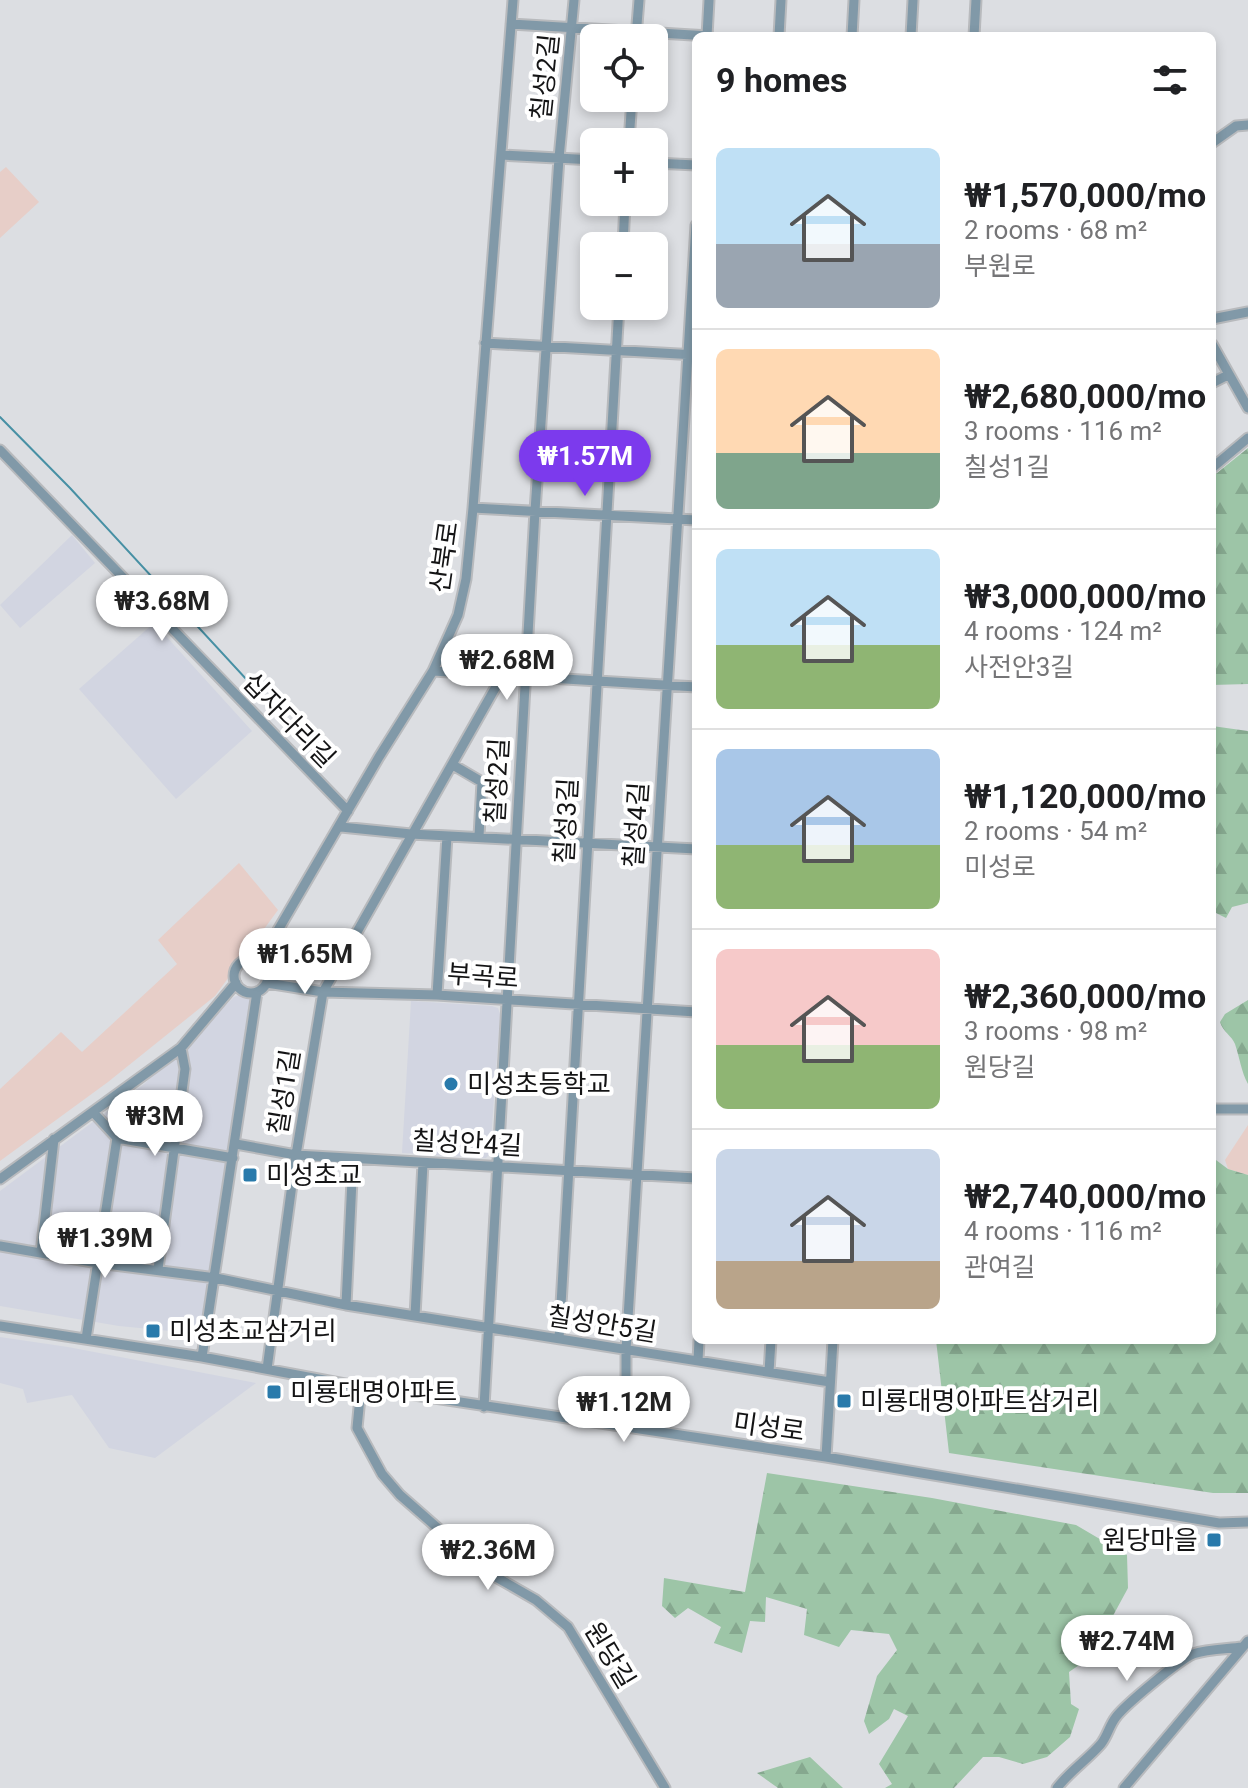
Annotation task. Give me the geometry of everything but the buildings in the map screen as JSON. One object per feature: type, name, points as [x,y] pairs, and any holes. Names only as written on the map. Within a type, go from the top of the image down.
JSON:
[{"type":"street","name":"산북로","points":[[260,961],[433,671],[458,615],[466,579],[473,508],[513,0]]},
{"type":"street","name":"칠성2길","points":[[484,1407],[535,511],[559,158],[574,0]]},
{"type":"street","points":[[637,24],[639,0]]},
{"type":"street","points":[[707,32],[709,0]]},
{"type":"street","points":[[779,32],[781,0]]},
{"type":"street","points":[[852,32],[854,0]]},
{"type":"street","points":[[911,32],[913,0]]},
{"type":"street","points":[[974,32],[976,0]]},
{"type":"street","points":[[511,24],[580,30]]},
{"type":"street","points":[[668,35],[692,36]]},
{"type":"street","points":[[1216,140],[1236,126],[1248,125]]},
{"type":"street","name":"칠성2길","points":[[501,155],[580,159]]},
{"type":"street","points":[[668,164],[692,165]]},
{"type":"street","points":[[1216,318],[1248,312]]},
{"type":"street","name":"칠성3길","points":[[559,1339],[618,320]]},
{"type":"street","points":[[485,343],[692,354]]},
{"type":"street","points":[[1216,352],[1248,408]]},
{"type":"street","name":"칠성4길","points":[[626,1428],[626,1350],[656,846],[677,519],[692,354]]},
{"type":"street","points":[[1216,381],[1228,375]]},
{"type":"street","points":[[1216,465],[1248,438]]},
{"type":"street","name":"십자다리길","points":[[0,450],[348,811]]},
{"type":"street","points":[[473,508],[692,520]]},
{"type":"street","points":[[433,671],[692,687]]},
{"type":"street","name":"칠성1길","points":[[267,1369],[296,1155],[323,992],[502,676]]},
{"type":"street","points":[[453,765],[482,782],[479,836]]},
{"type":"street","points":[[341,827],[411,834],[692,849]]},
{"type":"street","points":[[437,995],[447,836]]},
{"type":"street","points":[[202,1357],[257,992],[267,983],[268,972],[260,961],[252,959],[242,962],[235,970],[236,983],[243,990],[257,992]]},
{"type":"street","points":[[0,1179],[181,1048],[236,983]]},
{"type":"street","name":"부곡로","points":[[267,983],[323,992],[437,995],[692,1012]]},
{"type":"street","points":[[158,1269],[185,1069],[181,1048]]},
{"type":"street","points":[[1216,1109],[1248,1109]]},
{"type":"street","points":[[93,1112],[117,1138],[233,1158]]},
{"type":"street","points":[[86,1339],[117,1138]]},
{"type":"street","points":[[41,1253],[54,1139]]},
{"type":"street","name":"칠성안4길","points":[[236,1144],[296,1155],[692,1178]]},
{"type":"street","points":[[346,1305],[353,1159]]},
{"type":"street","points":[[415,1316],[423,1163]]},
{"type":"street","name":"칠성안5길","points":[[0,1246],[98,1263],[216,1278],[346,1305],[830,1382]]},
{"type":"street","name":"미성로","points":[[0,1326],[202,1357],[484,1407],[826,1457],[1219,1523],[1248,1522]]},
{"type":"street","points":[[698,1361],[699,1344]]},
{"type":"street","points":[[769,1372],[771,1344]]},
{"type":"street","points":[[826,1457],[833,1344]]},
{"type":"street","name":"원당길","points":[[361,1387],[357,1428],[382,1474],[400,1495],[489,1573],[536,1600],[568,1627],[665,1788]]},
{"type":"street","points":[[1057,1788],[1068,1772],[1110,1733],[1113,1721],[1127,1704],[1192,1654],[1245,1644]]},
{"type":"street","points":[[1124,1788],[1245,1644]]},
{"type":"shaded area","points":[[6,167],[39,202],[0,238],[0,172]]},
{"type":"shaded area","points":[[72,535],[95,563],[20,628],[0,605]]},
{"type":"shaded area","points":[[154,623],[252,731],[176,799],[79,689]]},
{"type":"shaded area","points":[[239,863],[278,910],[215,996],[108,1082],[0,1161],[0,1089],[61,1032],[82,1052],[177,964],[158,940]]},
{"type":"shaded area","points":[[242,994],[251,997],[215,1260],[201,1334],[119,1326],[0,1306],[0,1191],[144,1084],[234,997]]},
{"type":"shaded area","name":"미성초등학교","points":[[411,1001],[498,1008],[490,1154],[486,1158],[402,1153]]},
{"type":"shaded area","points":[[1248,1125],[1248,1175],[1228,1169],[1225,1160]]},
{"type":"shaded area","points":[[0,1337],[256,1383],[155,1458],[109,1448],[72,1395],[27,1403],[23,1389],[0,1383]]},
{"type":"green space","points":[[1248,448],[1248,684],[1216,685],[1216,474]]},
{"type":"green space","points":[[1216,727],[1248,731],[1248,903],[1232,907],[1226,918],[1216,913]]},
{"type":"green space","points":[[1248,1000],[1248,1084],[1235,1044],[1220,1022],[1225,1014]]},
{"type":"green space","points":[[1216,1160],[1228,1169],[1248,1175],[1248,1493],[1213,1493],[949,1453],[936,1344],[1216,1344]]},
{"type":"green space","points":[[767,1473],[932,1498],[1076,1525],[1127,1555],[1128,1588],[1101,1638],[1108,1645],[1069,1672],[1071,1704],[1079,1709],[1070,1737],[1047,1757],[1023,1764],[999,1757],[983,1757],[954,1788],[885,1788],[892,1784],[879,1764],[908,1716],[894,1709],[889,1719],[869,1734],[864,1721],[877,1676],[897,1650],[889,1634],[851,1630],[839,1647],[804,1635],[807,1609],[766,1597],[765,1622],[750,1621],[742,1653],[714,1643],[721,1627],[688,1608],[675,1618],[662,1606],[664,1578],[745,1592]]},
{"type":"green space","points":[[810,1757],[843,1788],[778,1788],[757,1773]]},
{"type":"waterway","points":[[0,417],[70,488],[272,707]]},
{"type":"place","name":"미성초등학교","points":[[451,1084]]},
{"type":"place","name":"미성초교","points":[[250,1175]]},
{"type":"place","name":"미성초교삼거리","points":[[153,1331]]},
{"type":"place","name":"미룡대명아파트","points":[[274,1392]]},
{"type":"place","name":"미룡대명아파트삼거리","points":[[844,1401]]},
{"type":"place","name":"원당마을","points":[[1214,1540]]}]
